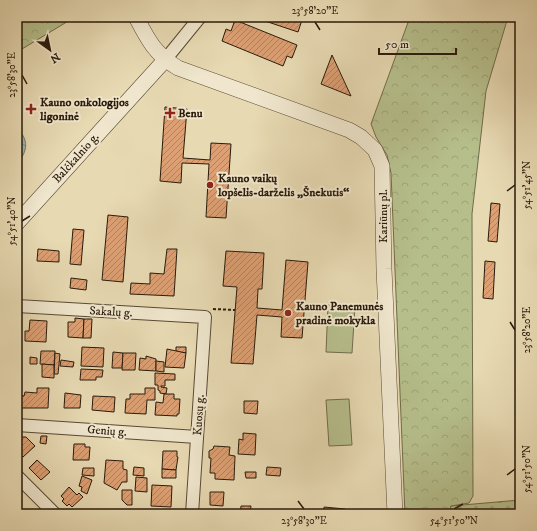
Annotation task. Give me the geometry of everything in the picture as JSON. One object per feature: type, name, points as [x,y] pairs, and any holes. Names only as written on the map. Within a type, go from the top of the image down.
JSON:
[{"type":"street","points":[[136,17],[149,43],[165,60],[200,17]]},
{"type":"street","name":"Balčkalnio g.","points":[[17,224],[165,60]]},
{"type":"street","name":"Kariūnų pl.","points":[[165,60],[178,68],[349,130],[369,144],[379,157],[383,180],[384,269],[395,514]]},
{"type":"street","name":"Sakalų g.","points":[[17,306],[209,313]]},
{"type":"street","name":"Kuosų g.","points":[[192,514],[209,313]]},
{"type":"street","name":"Genių g.","points":[[17,425],[198,437]]},
{"type":"street","points":[[17,476],[55,514]]},
{"type":"path","points":[[209,313],[235,310]]},
{"type":"green space","points":[[17,17],[75,17],[17,52]]},
{"type":"green space","points":[[410,17],[508,17],[486,91],[472,214],[473,496],[469,503],[451,506],[449,514],[405,514],[391,173],[387,155],[376,137],[371,124]]},
{"type":"green space","points":[[328,305],[355,306],[352,353],[326,352]]},
{"type":"green space","points":[[349,399],[352,445],[329,446],[326,400]]},
{"type":"green space","points":[[520,500],[520,514],[449,514],[451,506]]},
{"type":"water","points":[[17,128],[24,137],[26,146],[21,159],[17,164]]},
{"type":"building","points":[[267,17],[294,17],[302,20],[298,32],[265,21]]},
{"type":"building","points":[[235,20],[297,45],[292,58],[287,56],[283,66],[222,41],[226,29],[231,31]]},
{"type":"building","points":[[332,55],[351,96],[321,84]]},
{"type":"building","points":[[165,107],[187,109],[183,158],[210,160],[211,143],[231,144],[226,218],[206,217],[209,164],[182,163],[181,183],[160,181]]},
{"type":"building","points":[[491,203],[500,204],[497,242],[488,241]]},
{"type":"building","points":[[108,215],[128,217],[123,282],[102,280]]},
{"type":"building","points":[[73,229],[84,230],[81,265],[70,264]]},
{"type":"building","points":[[38,249],[59,251],[59,262],[37,261]]},
{"type":"building","points":[[167,249],[177,249],[174,296],[130,294],[131,283],[150,284],[150,273],[164,274]]},
{"type":"building","points":[[226,251],[264,253],[262,289],[258,289],[257,308],[282,310],[286,260],[308,262],[302,338],[281,337],[282,317],[257,315],[253,364],[231,363],[237,287],[223,286]]},
{"type":"building","points":[[485,261],[495,262],[493,299],[483,298]]},
{"type":"building","points":[[71,278],[87,280],[86,290],[70,288]]},
{"type":"building","points":[[75,318],[84,319],[83,338],[68,337],[68,322],[75,322]]},
{"type":"building","points":[[84,319],[92,319],[91,338],[83,338]]},
{"type":"building","points":[[30,320],[47,321],[46,342],[25,341],[25,331],[29,331]]},
{"type":"building","points":[[82,347],[104,348],[103,367],[81,366]]},
{"type":"building","points":[[176,347],[186,347],[186,353],[176,352]]},
{"type":"building","points":[[167,349],[186,353],[184,368],[165,367]]},
{"type":"building","points":[[41,351],[55,351],[54,365],[40,364]]},
{"type":"building","points":[[113,352],[123,353],[122,368],[112,368]]},
{"type":"building","points":[[55,353],[60,354],[58,374],[54,374]]},
{"type":"building","points":[[123,353],[136,353],[135,370],[122,370]]},
{"type":"building","points":[[146,356],[156,359],[156,371],[139,370],[140,358],[146,359]]},
{"type":"building","points":[[30,357],[37,358],[37,364],[30,364]]},
{"type":"building","points":[[61,360],[74,362],[73,367],[60,366]]},
{"type":"building","points":[[156,361],[164,362],[164,372],[156,371]]},
{"type":"building","points":[[42,364],[54,365],[54,378],[42,377]]},
{"type":"building","points":[[81,369],[103,370],[102,377],[96,377],[96,380],[80,380]]},
{"type":"building","points":[[155,373],[175,374],[175,380],[165,380],[165,386],[161,386],[167,388],[166,394],[160,393],[158,390],[158,385],[155,385]]},
{"type":"building","points":[[37,388],[49,388],[48,408],[17,408],[17,395],[24,396],[25,392],[37,393]]},
{"type":"building","points":[[145,388],[155,388],[155,400],[147,400],[146,414],[125,413],[126,399],[130,399],[130,394],[145,394]]},
{"type":"building","points":[[65,393],[81,395],[80,408],[64,408]]},
{"type":"building","points":[[164,394],[174,394],[174,399],[180,399],[179,414],[177,414],[177,416],[155,415],[156,402],[163,403]]},
{"type":"building","points":[[93,396],[115,397],[114,412],[92,410]]},
{"type":"building","points":[[244,401],[258,401],[257,414],[244,413]]},
{"type":"building","points":[[243,433],[256,434],[255,455],[238,454],[239,439],[243,440]]},
{"type":"building","points":[[41,436],[47,436],[46,444],[40,443]]},
{"type":"building","points":[[21,437],[26,437],[35,446],[23,457],[17,451],[17,441]]},
{"type":"building","points":[[74,444],[85,444],[85,447],[90,447],[89,460],[73,460]]},
{"type":"building","points":[[214,446],[230,447],[229,455],[235,456],[234,480],[215,479],[215,473],[210,473],[211,458],[209,458],[209,451],[213,449]]},
{"type":"building","points":[[163,451],[177,451],[178,457],[176,470],[162,469]]},
{"type":"building","points":[[37,460],[50,472],[41,480],[29,468]]},
{"type":"building","points":[[106,460],[123,461],[123,469],[127,470],[127,482],[122,482],[117,490],[104,483]]},
{"type":"building","points":[[134,467],[144,468],[144,476],[133,475]]},
{"type":"building","points":[[267,467],[281,468],[280,476],[266,475]]},
{"type":"building","points":[[83,468],[94,468],[94,476],[82,475]]},
{"type":"building","points":[[162,469],[176,470],[176,478],[162,478]]},
{"type":"building","points":[[245,472],[256,472],[256,478],[246,478]]},
{"type":"building","points":[[82,476],[92,480],[87,494],[81,491],[82,487],[79,486]]},
{"type":"building","points":[[136,477],[147,478],[147,492],[135,491]]},
{"type":"building","points":[[152,485],[172,486],[171,507],[151,506]]},
{"type":"building","points":[[69,487],[77,495],[79,493],[83,497],[72,507],[69,504],[67,506],[62,501],[64,499],[61,496]]},
{"type":"building","points":[[122,490],[132,490],[132,505],[127,505],[122,500]]},
{"type":"building","points":[[210,492],[224,492],[223,506],[210,505]]},
{"type":"building","points":[[241,506],[251,506],[250,514],[240,514]]},
{"type":"building","points":[[324,507],[345,509],[344,514],[324,514]]},
{"type":"building","points":[[148,510],[161,511],[161,514],[148,514]]},
{"type":"place","name":"Kauno onkologijos ligoninė","points":[[31,109]]},
{"type":"place","name":"Benu","points":[[170,113]]},
{"type":"place","name":"Kauno vaikų lopšelis-darželis „Šnekutis“","points":[[210,185]]},
{"type":"place","name":"Kauno Panemunės pradinė mokykla","points":[[288,313]]}]
